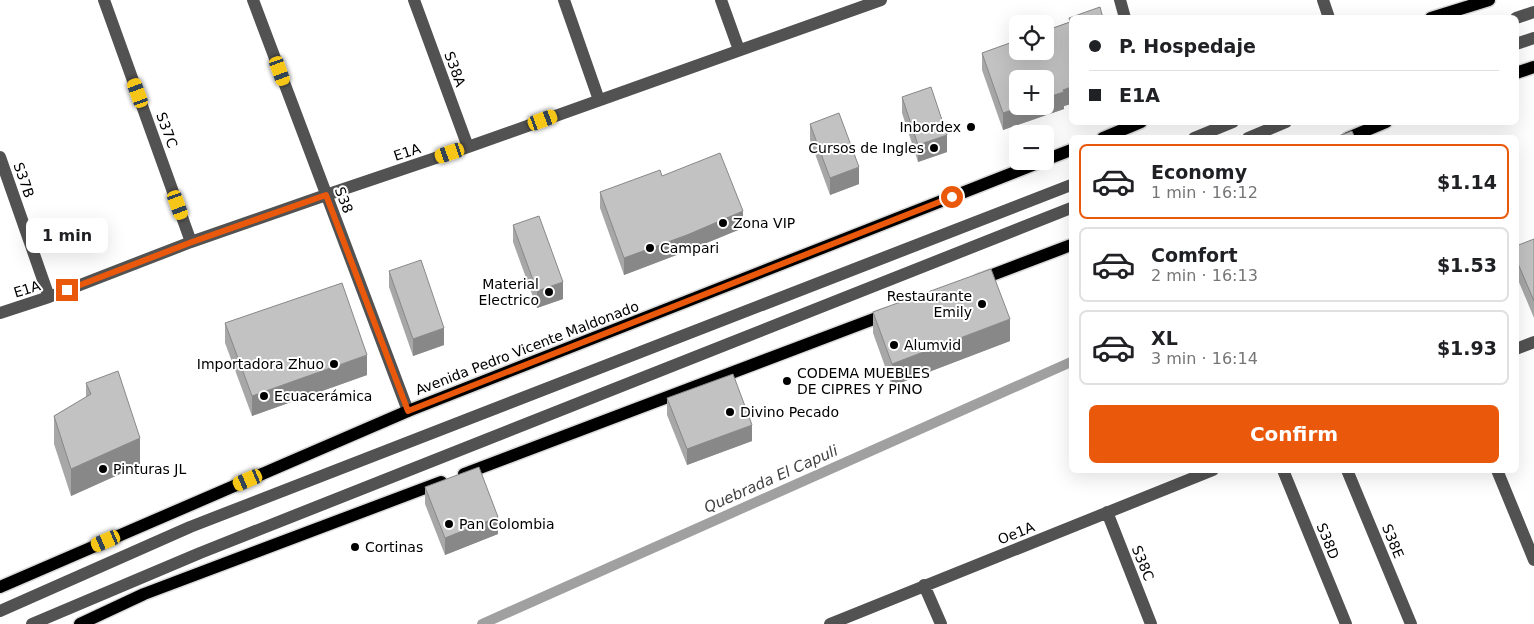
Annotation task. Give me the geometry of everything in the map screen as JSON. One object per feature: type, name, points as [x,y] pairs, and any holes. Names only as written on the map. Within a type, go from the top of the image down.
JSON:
[{"type":"main road","points":[[1441,15],[1489,0]]},
{"type":"main road","points":[[1519,72],[1534,67]]},
{"type":"main road","points":[[1110,135],[1134,125]]},
{"type":"main road","points":[[1352,135],[1366,126]]},
{"type":"main road","name":"Avenida Pedro Vicente Maldonado","points":[[1054,157],[1069,151]]},
{"type":"main road","name":"Avenida Pedro Vicente Maldonado","points":[[0,587],[408,411],[1021,170]]},
{"type":"main road","points":[[970,283],[1069,246]]},
{"type":"main road","points":[[80,624],[144,594],[896,311]]},
{"type":"street","name":"S37C","points":[[104,0],[192,242]]},
{"type":"street","name":"S38","points":[[253,0],[408,411]]},
{"type":"street","name":"S38A","points":[[414,0],[468,147]]},
{"type":"street","points":[[564,0],[599,100]]},
{"type":"street","points":[[721,0],[739,50]]},
{"type":"street","points":[[1323,0],[1327,15]]},
{"type":"street","name":"E1A","points":[[0,313],[49,297],[192,242],[468,147],[876,1]]},
{"type":"street","points":[[1122,1],[1124,15]]},
{"type":"street","points":[[1519,17],[1534,12]]},
{"type":"street","points":[[1519,43],[1534,38]]},
{"type":"street","points":[[1201,135],[1226,125]]},
{"type":"street","points":[[1255,135],[1279,125]]},
{"type":"street","name":"S37B","points":[[0,157],[49,297]]},
{"type":"street","points":[[0,611],[190,527],[1069,186]]},
{"type":"street","points":[[32,624],[200,553],[1069,209]]},
{"type":"street","points":[[1519,348],[1534,342]]},
{"type":"street","name":"Oe1A","points":[[830,624],[1205,473]]},
{"type":"street","name":"S38D","points":[[1284,473],[1346,624]]},
{"type":"street","name":"S38E","points":[[1348,473],[1411,624]]},
{"type":"street","points":[[1498,473],[1534,560]]},
{"type":"street","name":"S38C","points":[[1107,512],[1151,624]]},
{"type":"street","points":[[924,585],[941,624]]},
{"type":"building","points":[[1100,7],[1102,15],[1077,15]]},
{"type":"building","points":[[1069,22],[1069,88],[1063,90],[1064,92],[1054,95],[1054,70],[1009,70],[1009,111],[1003,113],[982,53],[1009,43],[1009,60],[1054,60],[1054,28]]},
{"type":"building","points":[[931,87],[947,135],[918,145],[902,97]]},
{"type":"building","points":[[839,113],[859,167],[830,178],[810,124]]},
{"type":"building","points":[[1352,131],[1354,135],[1341,135]]},
{"type":"building","points":[[720,153],[743,211],[687,235],[624,258],[600,192],[660,170],[662,176]]},
{"type":"building","points":[[539,216],[563,282],[537,291],[513,225]]},
{"type":"building","points":[[1534,239],[1534,301],[1519,266],[1519,245]]},
{"type":"building","points":[[421,260],[444,328],[413,339],[389,271]]},
{"type":"building","points":[[991,269],[1010,319],[892,364],[873,312]]},
{"type":"building","points":[[342,283],[367,355],[252,396],[225,323]]},
{"type":"building","points":[[118,371],[140,438],[71,469],[54,416],[91,394],[86,383]]},
{"type":"building","points":[[733,374],[752,425],[687,449],[667,398]]},
{"type":"building","points":[[479,467],[498,517],[445,538],[425,487]]},
{"type":"waterway","name":"Quebrada El Capuli","points":[[482,624],[1069,363]]},
{"type":"place","name":"Inbordex","points":[[971,127]]},
{"type":"place","name":"Cursos de Ingles","points":[[934,148]]},
{"type":"place","name":"Zona VIP","points":[[723,223]]},
{"type":"place","name":"Campari","points":[[650,248]]},
{"type":"place","name":"Material Electrico","points":[[549,292]]},
{"type":"place","name":"Restaurante Emily","points":[[982,304]]},
{"type":"place","name":"Alumvid","points":[[894,345]]},
{"type":"place","name":"Importadora Zhuo","points":[[334,364]]},
{"type":"place","name":"CODEMA MUEBLES DE CIPRES Y PINO","points":[[787,381]]},
{"type":"place","name":"Ecuacerámica","points":[[264,396]]},
{"type":"place","name":"Divino Pecado","points":[[730,412]]},
{"type":"place","name":"Pinturas JL","points":[[103,469]]},
{"type":"place","name":"Pan Colombia","points":[[449,524]]},
{"type":"place","name":"Cortinas","points":[[355,547]]},
{"type":"route","points":[[67,290],[192,242],[326,195],[408,411],[952,197]]}]
